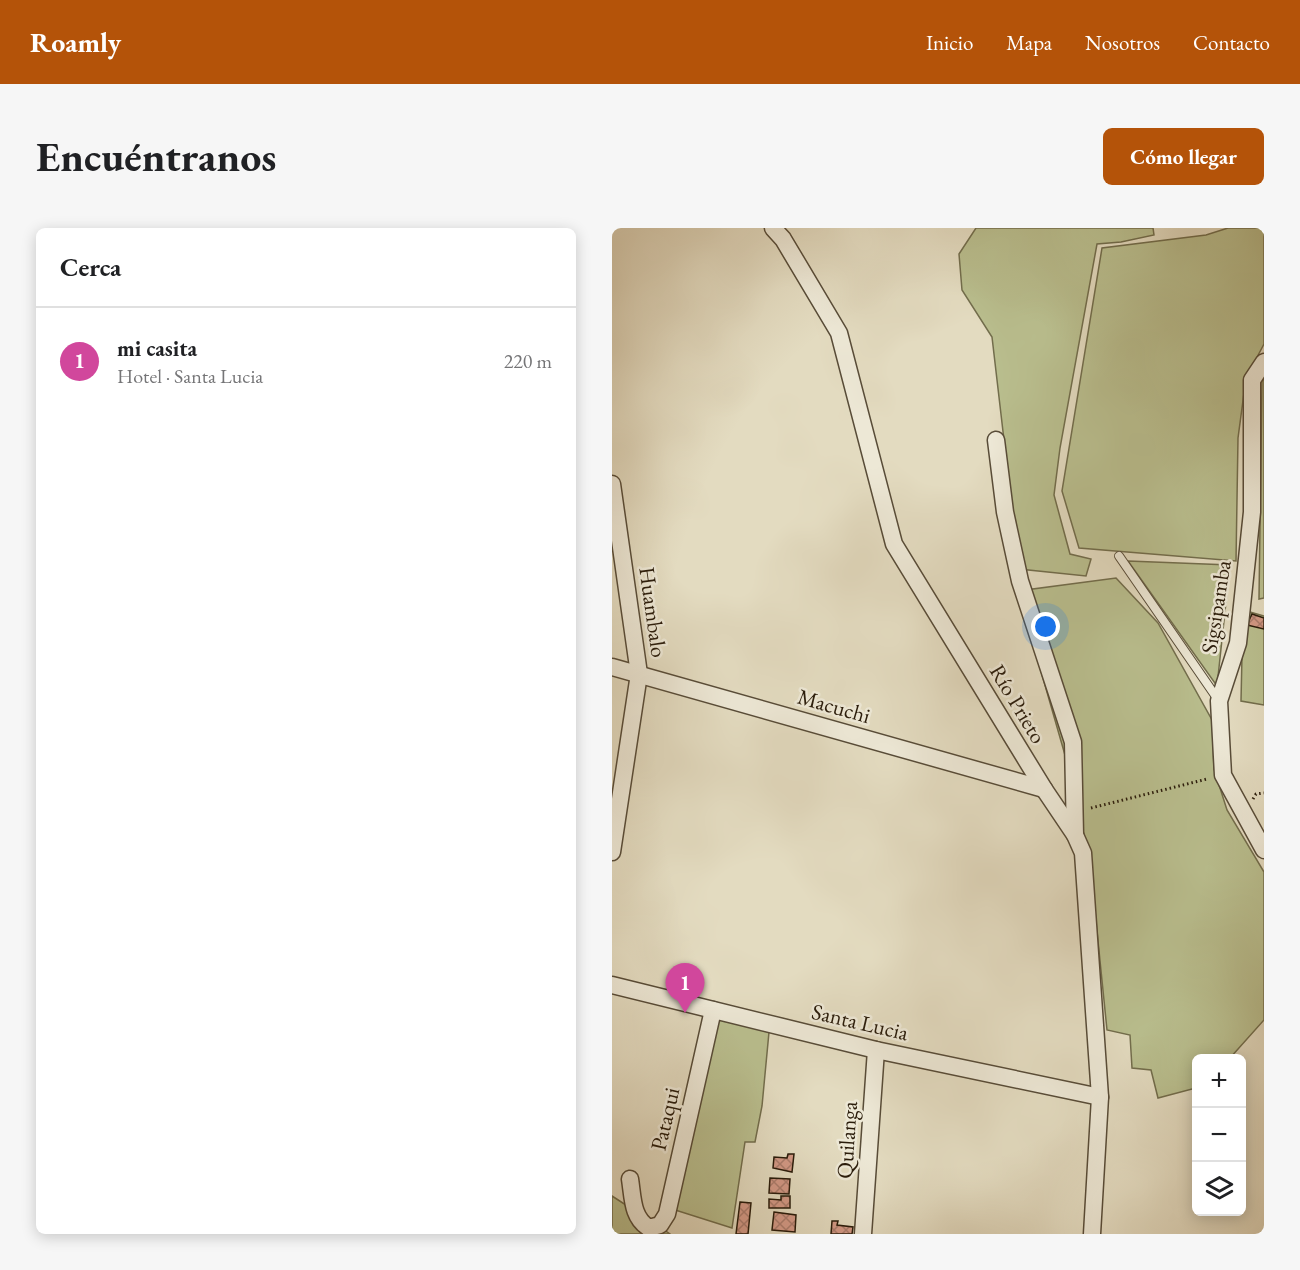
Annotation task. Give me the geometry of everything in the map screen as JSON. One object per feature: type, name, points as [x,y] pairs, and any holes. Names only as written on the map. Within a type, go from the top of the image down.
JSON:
[{"type":"street","name":"Río Prieto","points":[[773,228],[783,239],[839,333],[894,544],[1044,789],[1075,835],[1083,853],[1100,1097],[1092,1234]]},
{"type":"street","name":"Sigsipamba","points":[[1264,362],[1252,380],[1252,513],[1238,644],[1219,701],[1223,775],[1264,850]]},
{"type":"street","points":[[996,440],[1005,512],[1020,581],[1073,742],[1075,835]]},
{"type":"street","name":"Huambalo","points":[[612,484],[639,674],[612,852]]},
{"type":"street","name":"Macuchi","points":[[612,667],[1044,789]]},
{"type":"street","name":"Santa Lucia","points":[[612,986],[876,1050],[1100,1097]]},
{"type":"street","name":"Pataqui","points":[[630,1179],[635,1214],[641,1223],[649,1228],[660,1225],[667,1214],[713,1010]]},
{"type":"street","name":"Quilanga","points":[[863,1234],[876,1050]]},
{"type":"lane","points":[[1119,556],[1219,701]]},
{"type":"path","points":[[1075,812],[1223,775]]},
{"type":"green space","points":[[976,228],[1153,228],[1154,235],[1097,244],[1060,448],[1054,495],[1070,554],[1091,559],[1086,576],[1019,569],[992,337],[962,290],[959,254]]},
{"type":"green space","points":[[1228,228],[1264,228],[1264,344],[1246,378],[1238,438],[1236,561],[1079,548],[1062,491],[1102,248],[1206,235]]},
{"type":"green space","points":[[1264,378],[1264,598],[1259,599],[1262,381]]},
{"type":"green space","points":[[1128,561],[1230,565],[1217,686]]},
{"type":"green space","points":[[1116,578],[1158,623],[1212,720],[1214,769],[1227,810],[1264,872],[1264,1020],[1234,1054],[1192,1054],[1192,1089],[1158,1098],[1151,1070],[1132,1068],[1130,1035],[1107,1030],[1089,852],[1067,792],[1065,755],[1018,591]]},
{"type":"green space","points":[[1243,610],[1264,616],[1264,705],[1241,701]]},
{"type":"green space","points":[[716,1017],[769,1032],[762,1106],[755,1142],[745,1142],[732,1228],[672,1209]]},
{"type":"green space","points":[[612,1196],[663,1229],[670,1234],[612,1234]]},
{"type":"building","points":[[1252,614],[1264,618],[1264,629],[1247,625]]},
{"type":"building","points":[[788,1154],[794,1154],[792,1172],[773,1168],[774,1157],[787,1158]]},
{"type":"building","points":[[770,1178],[790,1179],[789,1194],[769,1193]]},
{"type":"building","points":[[781,1196],[790,1196],[790,1208],[769,1208],[769,1199],[781,1200]]},
{"type":"building","points":[[740,1202],[751,1203],[748,1234],[736,1234]]},
{"type":"building","points":[[774,1212],[796,1215],[795,1232],[772,1230]]},
{"type":"building","points":[[832,1221],[838,1221],[837,1225],[853,1227],[852,1234],[831,1234]]},
{"type":"place","name":"mi casita","points":[[685,1013]]}]
